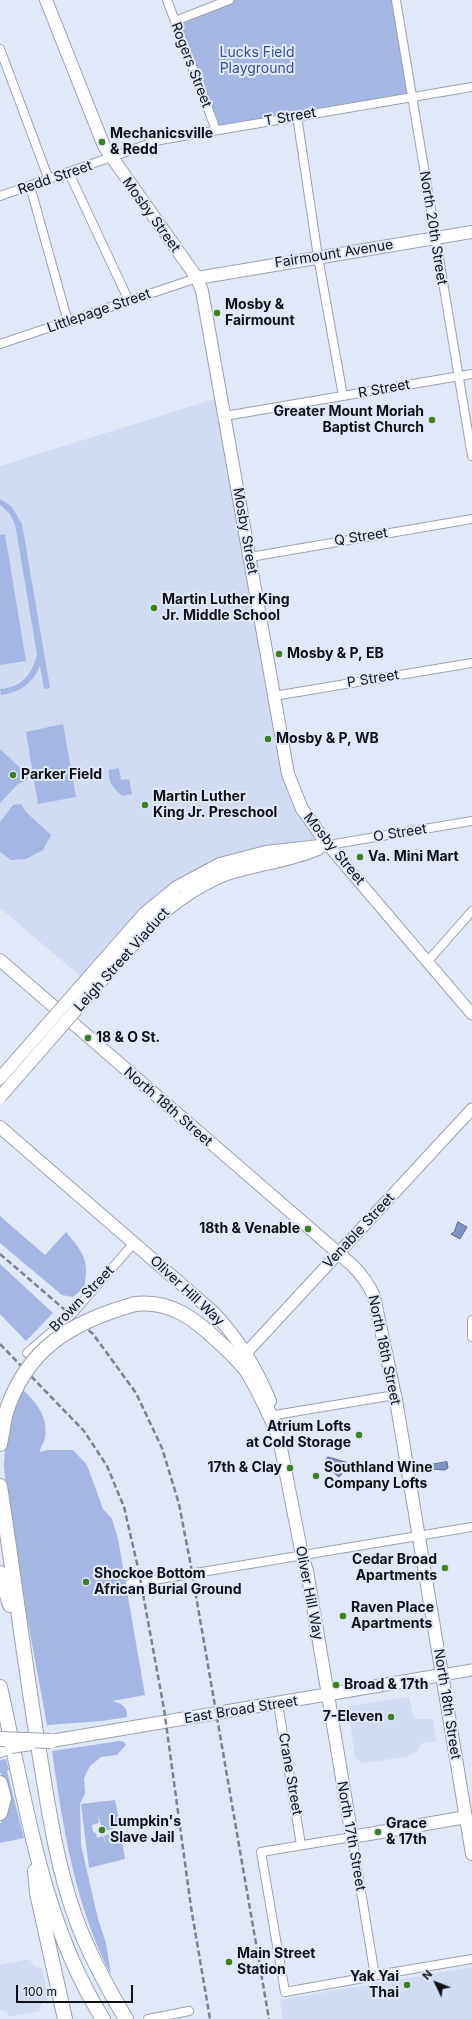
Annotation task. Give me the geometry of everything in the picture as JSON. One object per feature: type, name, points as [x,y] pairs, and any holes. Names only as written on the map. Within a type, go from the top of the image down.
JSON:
[{"type":"highway","points":[[0,1444],[5,1416],[12,1395],[24,1371],[48,1345],[79,1326],[135,1304],[159,1304],[174,1308],[190,1317],[205,1329],[246,1370],[262,1397],[277,1431]]},
{"type":"highway","points":[[0,1486],[27,1684]]},
{"type":"highway","points":[[0,1573],[15,1623],[49,1810],[65,1883],[83,1938],[108,1989],[126,2019]]},
{"type":"highway","points":[[0,1687],[33,1839],[63,1939],[88,1994],[103,2019]]},
{"type":"highway","points":[[3,1746],[54,1740]]},
{"type":"highway","points":[[0,1783],[4,1798],[0,1814]]},
{"type":"highway","points":[[33,1839],[37,1893],[65,2019]]},
{"type":"highway","points":[[108,1989],[131,2019]]},
{"type":"main road","name":"Mosby Street","points":[[46,0],[99,136],[110,158],[197,278],[202,291],[250,557],[284,759],[291,785],[302,809],[328,845],[472,1014]]},
{"type":"main road","name":"Fairmount Avenue","points":[[197,278],[472,232]]},
{"type":"main road","name":"Leigh Street Viaduct","points":[[0,1078],[144,914],[177,887],[266,852],[328,845]]},
{"type":"main road","name":"Leigh Street Viaduct","points":[[0,1097],[151,924],[172,905],[222,870]]},
{"type":"main road","name":"North 18th Street","points":[[0,960],[338,1253],[367,1281],[374,1297],[395,1395],[442,1675],[469,1816],[472,1854]]},
{"type":"main road","name":"Venable Street","points":[[246,1353],[472,1109]]},
{"type":"main road","name":"Oliver Hill Way","points":[[0,1127],[207,1305],[222,1320],[246,1353],[262,1382],[275,1415],[302,1555],[307,1571],[328,1695]]},
{"type":"main road","name":"East Broad Street","points":[[54,1740],[278,1704],[472,1670]]},
{"type":"main road","name":"North 17th Street","points":[[328,1695],[352,1837]]},
{"type":"main road","points":[[352,1837],[469,1816]]},
{"type":"street","name":"Rogers Street","points":[[167,0],[216,130]]},
{"type":"street","points":[[175,21],[229,0]]},
{"type":"street","name":"North 20th Street","points":[[396,0],[472,456]]},
{"type":"street","points":[[0,49],[49,180]]},
{"type":"street","name":"T Street","points":[[110,158],[160,140],[472,87]]},
{"type":"street","points":[[297,116],[318,257],[343,396]]},
{"type":"street","name":"Redd Street","points":[[0,196],[110,158]]},
{"type":"street","points":[[69,173],[129,301]]},
{"type":"street","points":[[30,186],[68,322]]},
{"type":"street","name":"Littlepage Street","points":[[0,344],[197,278]]},
{"type":"street","name":"R Street","points":[[225,416],[472,374]]},
{"type":"street","name":"Q Street","points":[[250,557],[472,519]]},
{"type":"street","name":"P Street","points":[[274,696],[472,663]]},
{"type":"street","name":"O Street","points":[[328,845],[472,821]]},
{"type":"street","points":[[428,961],[472,911]]},
{"type":"street","name":"Brown Street","points":[[27,1353],[72,1314],[134,1243]]},
{"type":"street","points":[[472,1320],[472,1337]]},
{"type":"street","points":[[275,1415],[395,1395]]},
{"type":"street","points":[[130,1584],[472,1527]]},
{"type":"street","name":"Crane Street","points":[[278,1704],[301,1845]]},
{"type":"street","points":[[352,1837],[261,1852],[285,1992],[472,1959]]},
{"type":"street","name":"North 17th Street","points":[[352,1837],[375,1976]]},
{"type":"street","points":[[148,2019],[189,2011]]},
{"type":"shaded area","points":[[221,397],[287,772],[328,845],[176,887],[85,980],[0,908],[0,466]]},
{"type":"shaded area","points":[[458,1222],[467,1227],[460,1239],[451,1234],[454,1232]]},
{"type":"shaded area","points":[[328,1457],[349,1463],[340,1472],[342,1474],[339,1477],[324,1465]]},
{"type":"shaded area","points":[[447,1462],[448,1468],[445,1470],[431,1469],[430,1465]]},
{"type":"shaded area","points":[[409,1697],[413,1715],[417,1719],[433,1719],[436,1741],[422,1743],[417,1751],[406,1757],[362,1763],[355,1758],[348,1706]]},
{"type":"shaded area","points":[[29,1959],[35,1967],[42,1968],[48,1999],[42,2003],[39,2011],[8,2017],[7,2012],[0,2009],[0,1965]]},
{"type":"shaded area","points":[[472,1967],[472,2019],[283,2019],[280,2000]]},
{"type":"green space","name":"Lucks Field Playground","points":[[231,0],[396,0],[412,97],[216,130],[175,22]]},
{"type":"green space","points":[[0,499],[11,506],[22,524],[50,688],[44,689],[40,666],[25,686],[14,692],[1,695],[0,689],[14,686],[25,679],[32,668],[37,654],[15,524],[9,513],[0,505]]},
{"type":"green space","points":[[5,534],[26,661],[0,665],[0,535]]},
{"type":"green space","points":[[63,724],[76,797],[38,804],[26,732]]},
{"type":"green space","name":"Parker Field","points":[[0,749],[18,766],[27,771],[27,780],[18,784],[0,803]]},
{"type":"green space","points":[[119,768],[121,780],[129,779],[132,794],[123,796],[117,791],[110,781],[109,770]]},
{"type":"green space","points":[[21,804],[26,812],[51,835],[43,850],[26,859],[11,860],[0,852],[0,822],[13,805]]},
{"type":"green space","points":[[0,1216],[45,1255],[66,1232],[77,1245],[84,1257],[86,1279],[84,1288],[73,1297],[62,1295],[0,1243]]},
{"type":"green space","points":[[0,1264],[53,1313],[26,1341],[0,1314]]},
{"type":"green space","name":"Shockoe Bottom African Burial Ground","points":[[20,1387],[36,1403],[43,1416],[46,1430],[40,1452],[47,1450],[73,1450],[87,1465],[103,1509],[112,1519],[118,1539],[145,1695],[112,1701],[125,1708],[127,1717],[102,1721],[47,1725],[27,1617],[6,1487],[4,1465],[6,1433]]},
{"type":"green space","points":[[120,1741],[124,1742],[126,1745],[117,1755],[101,1757],[90,1766],[84,1778],[85,1793],[80,1804],[81,1845],[98,1919],[106,1943],[111,1975],[88,1921],[79,1894],[66,1837],[52,1751]]},
{"type":"green space","points":[[6,1759],[9,1770],[7,1771],[24,1838],[0,1843],[0,1824],[4,1818],[6,1784],[0,1772],[0,1760]]},
{"type":"green space","points":[[115,1800],[120,1826],[103,1832],[98,1815],[99,1823],[92,1825],[93,1832],[96,1833],[97,1838],[103,1836],[106,1846],[104,1836],[120,1830],[125,1859],[89,1868],[81,1804]]},
{"type":"railway","points":[[0,1254],[93,1334],[136,1393],[162,1448],[179,1504],[190,1561],[269,2019]]},
{"type":"railway","points":[[0,1344],[84,1431],[107,1466],[124,1507],[139,1572],[164,1709],[191,1907],[210,2019]]},
{"type":"place","name":"Mechanicsville & Redd","points":[[102,142]]},
{"type":"place","name":"Mosby & Fairmount","points":[[217,313]]},
{"type":"place","name":"Greater Mount Moriah Baptist Church","points":[[432,420]]},
{"type":"place","name":"Martin Luther King Jr. Middle School","points":[[154,608]]},
{"type":"place","name":"Mosby & P, EB","points":[[279,654]]},
{"type":"place","name":"Mosby & P, WB","points":[[268,739]]},
{"type":"place","name":"Parker Field","points":[[13,775]]},
{"type":"place","name":"Martin Luther King Jr. Preschool","points":[[145,805]]},
{"type":"place","name":"Va. Mini Mart","points":[[360,857]]},
{"type":"place","name":"18 & O St.","points":[[88,1038]]},
{"type":"place","name":"18th & Venable","points":[[308,1229]]},
{"type":"place","name":"Atrium Lofts at Cold Storage","points":[[359,1435]]},
{"type":"place","name":"17th & Clay","points":[[290,1468]]},
{"type":"place","name":"Southland Wine Company Lofts","points":[[316,1476]]},
{"type":"place","name":"Cedar Broad Apartments","points":[[445,1568]]},
{"type":"place","name":"Shockoe Bottom African Burial Ground","points":[[86,1582]]},
{"type":"place","name":"Raven Place Apartments","points":[[343,1616]]},
{"type":"place","name":"Broad & 17th","points":[[336,1685]]},
{"type":"place","name":"7-Eleven","points":[[391,1717]]},
{"type":"place","name":"Lumpkin's Slave Jail","points":[[102,1830]]},
{"type":"place","name":"Grace & 17th","points":[[378,1832]]},
{"type":"place","name":"Main Street Station","points":[[229,1962]]},
{"type":"place","name":"Yak Yai Thai","points":[[407,1985]]}]
